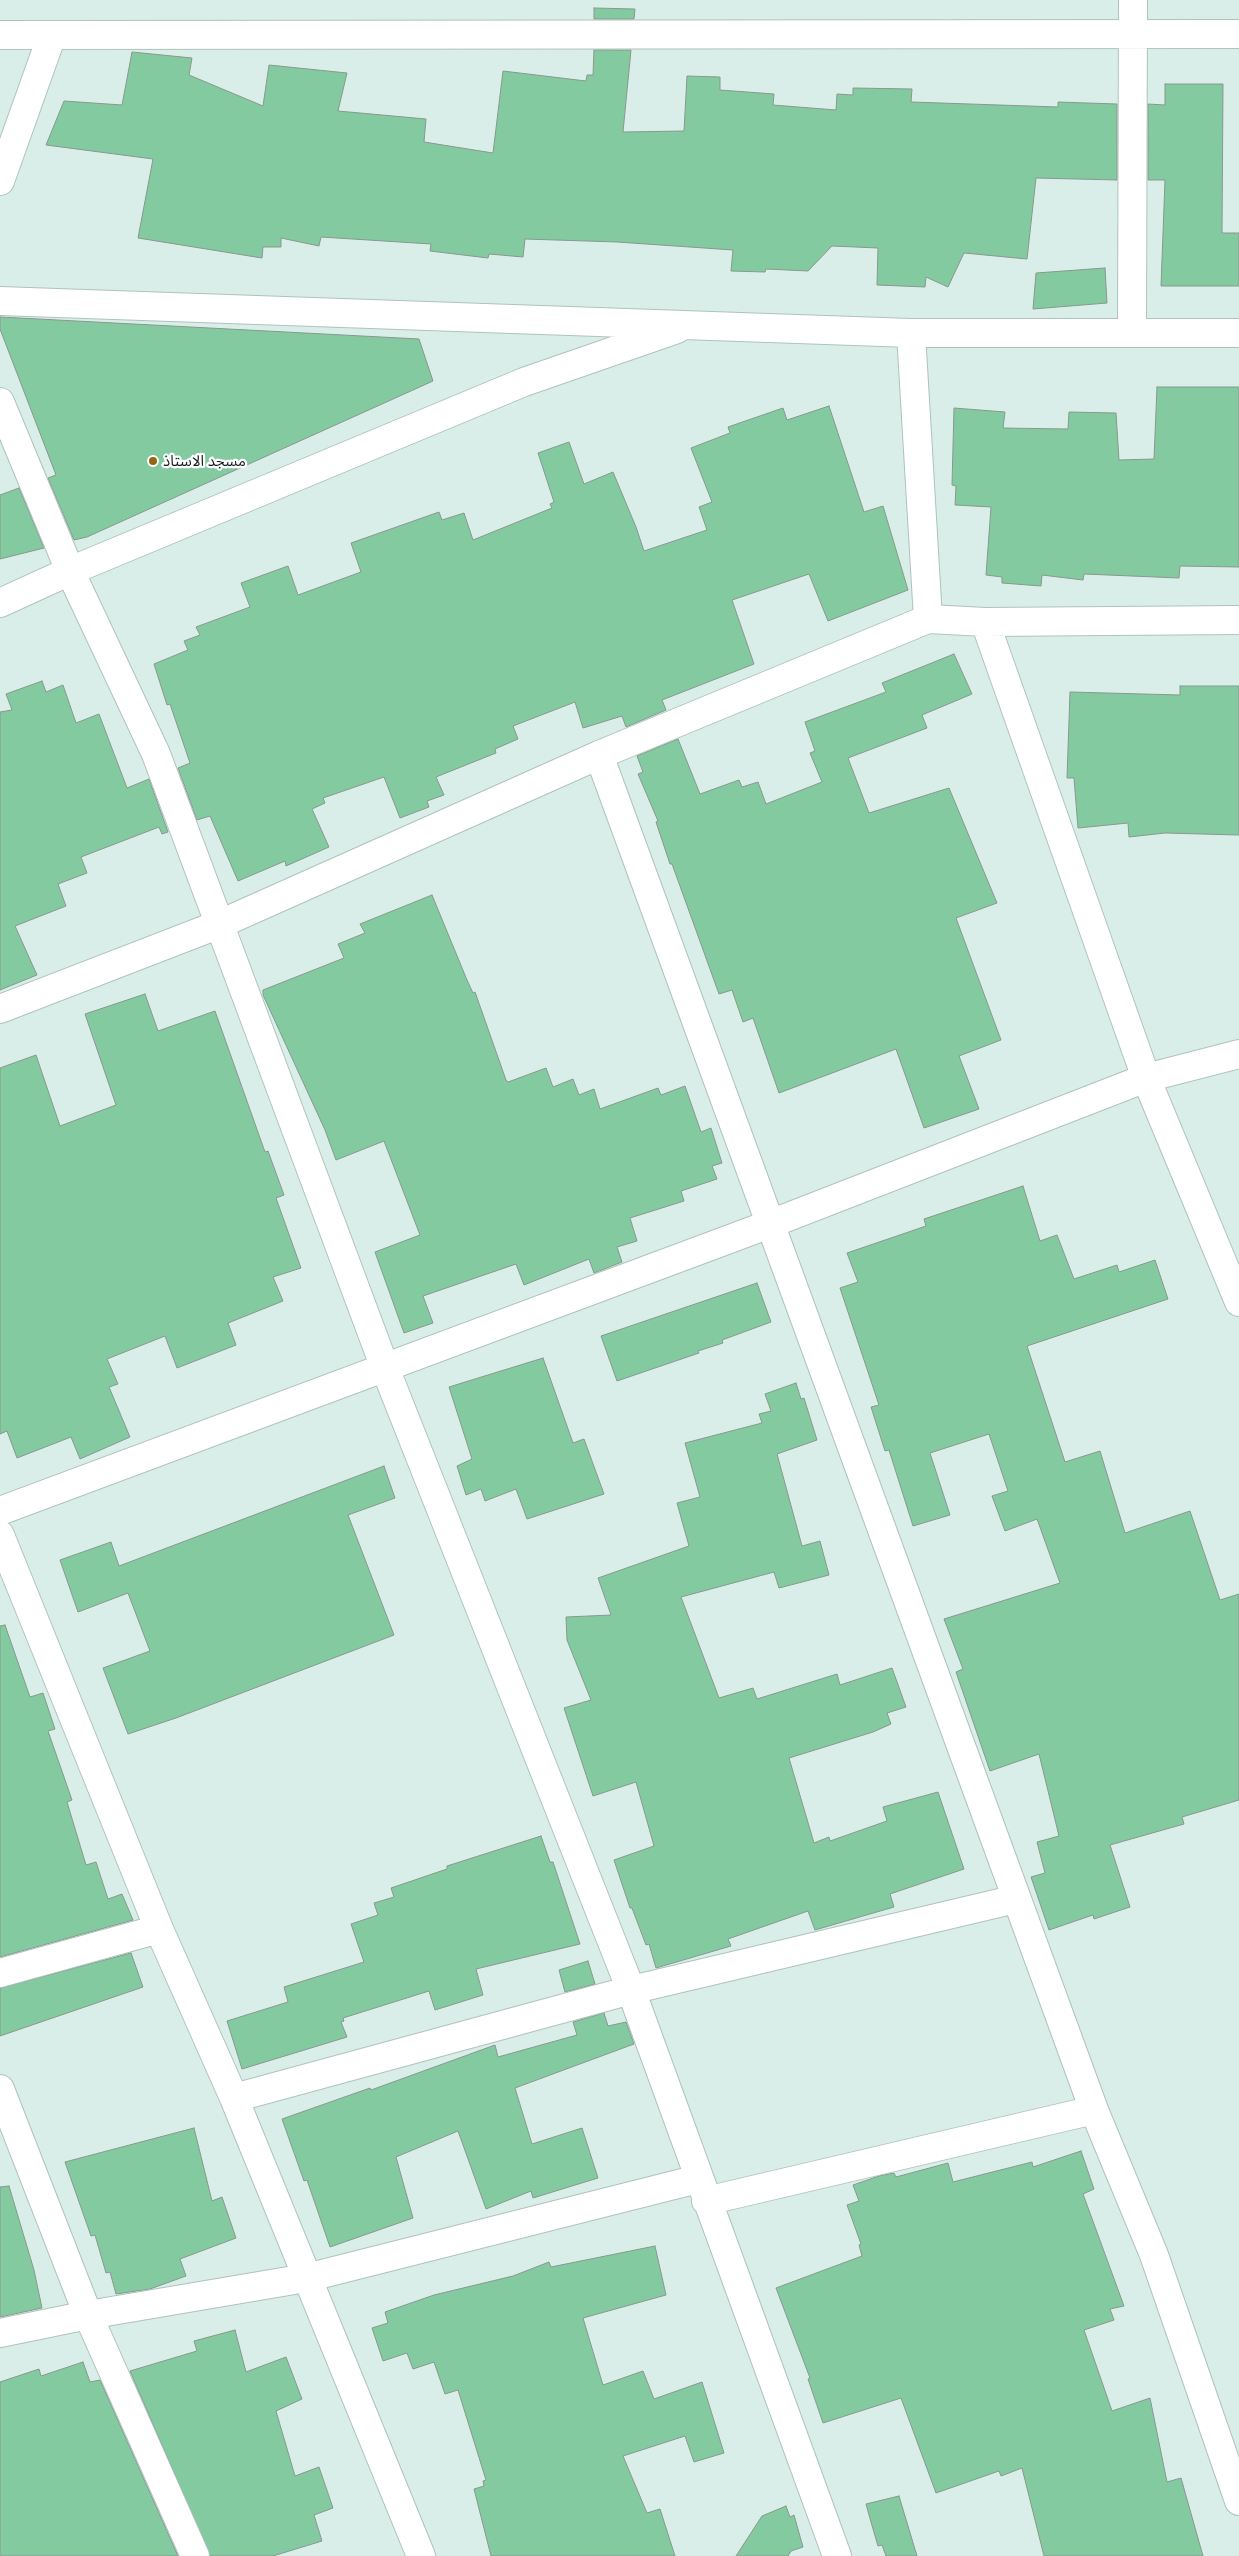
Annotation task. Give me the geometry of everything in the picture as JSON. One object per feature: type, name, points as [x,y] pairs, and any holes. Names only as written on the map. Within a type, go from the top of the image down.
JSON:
[{"type":"street","points":[[1132,333],[1134,0]]},
{"type":"street","points":[[0,181],[52,34]]},
{"type":"street","points":[[0,35],[1239,34]]},
{"type":"street","points":[[0,301],[911,333],[1239,333]]},
{"type":"street","points":[[0,603],[70,571],[524,382],[692,324]]},
{"type":"street","points":[[911,333],[928,619]]},
{"type":"street","points":[[0,402],[70,571],[156,754],[385,1368],[631,1990],[836,2556]]},
{"type":"street","points":[[0,1009],[220,924],[599,755],[928,619],[985,622],[1239,620]]},
{"type":"street","points":[[985,622],[1146,1078],[1239,1302]]},
{"type":"street","points":[[599,755],[1094,2110],[1154,2255],[1239,2501]]},
{"type":"street","points":[[0,1512],[770,1224],[1146,1078],[1239,1054]]},
{"type":"street","points":[[0,1535],[159,1929],[234,2098],[421,2556]]},
{"type":"street","points":[[234,2098],[631,1990],[1016,1899]]},
{"type":"street","points":[[0,1972],[159,1929]]},
{"type":"street","points":[[0,2089],[88,2314],[195,2556]]},
{"type":"street","points":[[0,2333],[88,2314],[306,2278],[702,2190],[1094,2110]]},
{"type":"building","points":[[594,8],[635,9],[634,19],[594,19]]},
{"type":"building","points":[[594,50],[631,50],[623,132],[684,131],[687,76],[720,77],[720,90],[774,94],[773,105],[836,110],[837,94],[853,95],[853,88],[912,89],[911,102],[1058,107],[1058,102],[1117,104],[1117,180],[1036,178],[1027,259],[964,253],[948,287],[926,277],[925,287],[877,285],[878,248],[832,246],[808,271],[766,269],[765,272],[731,271],[733,250],[617,242],[525,239],[523,257],[489,254],[488,258],[430,251],[431,244],[321,237],[319,246],[281,238],[281,247],[263,247],[262,258],[138,238],[153,159],[46,145],[64,101],[122,105],[132,52],[192,58],[189,75],[263,106],[269,65],[347,73],[338,111],[426,119],[424,142],[493,153],[503,71],[586,81],[587,75],[593,75]]},
{"type":"building","points":[[1165,84],[1223,84],[1222,233],[1239,233],[1239,286],[1161,286],[1165,180],[1148,180],[1148,104],[1165,105]]},
{"type":"building","points":[[1105,268],[1107,303],[1033,309],[1036,273]]},
{"type":"building","name":"مسجد الاستاذ","points":[[0,317],[419,339],[433,381],[87,537],[74,540],[48,478],[56,475],[0,329]]},
{"type":"building","points":[[1157,387],[1239,387],[1239,567],[1180,566],[1179,578],[1084,574],[1083,580],[1042,575],[1041,586],[1002,583],[1002,577],[986,575],[991,507],[955,505],[956,486],[952,485],[954,408],[1005,412],[1003,428],[1068,429],[1069,412],[1116,413],[1119,460],[1154,459]]},
{"type":"building","points":[[829,406],[864,512],[883,506],[908,590],[828,621],[809,574],[732,600],[754,664],[662,700],[666,710],[626,727],[622,716],[583,728],[575,702],[513,726],[518,739],[495,749],[496,753],[436,777],[444,795],[427,801],[429,807],[400,818],[384,777],[323,798],[325,803],[312,809],[329,847],[286,866],[285,861],[238,881],[210,816],[197,820],[178,768],[190,763],[170,704],[167,705],[154,664],[188,650],[184,641],[200,635],[196,627],[250,607],[241,583],[288,566],[298,595],[361,572],[351,543],[439,512],[442,520],[464,513],[473,540],[552,508],[550,504],[554,502],[538,453],[569,442],[584,484],[613,472],[644,551],[707,530],[699,507],[712,502],[691,448],[730,433],[728,427],[783,408],[787,420]]},
{"type":"building","points":[[19,488],[44,548],[0,559],[0,495]]},
{"type":"building","points":[[954,654],[972,694],[922,715],[927,728],[848,758],[869,813],[949,788],[997,903],[956,918],[1001,1040],[959,1056],[979,1109],[924,1128],[896,1049],[779,1093],[753,1018],[743,1022],[732,990],[719,994],[672,864],[670,864],[656,822],[658,821],[638,774],[643,772],[637,756],[678,739],[700,794],[739,780],[742,787],[758,782],[766,804],[822,782],[810,753],[815,751],[805,722],[886,692],[882,683]]},
{"type":"building","points":[[42,681],[46,692],[63,685],[76,723],[99,714],[127,788],[149,779],[168,832],[162,834],[159,827],[81,857],[87,873],[58,884],[66,906],[15,926],[37,975],[0,990],[0,712],[12,710],[6,694]]},
{"type":"building","points":[[1180,686],[1239,686],[1239,835],[1165,833],[1129,837],[1128,823],[1078,828],[1074,778],[1067,778],[1070,692],[1180,695]]},
{"type":"building","points":[[432,895],[467,980],[473,993],[475,992],[508,1082],[546,1068],[553,1087],[573,1079],[579,1095],[594,1089],[600,1109],[658,1088],[661,1095],[685,1086],[701,1132],[711,1128],[722,1163],[712,1166],[717,1179],[681,1191],[684,1201],[630,1218],[637,1241],[617,1247],[622,1262],[594,1273],[589,1259],[524,1285],[516,1264],[423,1296],[433,1323],[404,1333],[375,1252],[420,1235],[384,1141],[336,1160],[325,1130],[263,995],[263,990],[344,958],[338,944],[365,933],[360,924]]},
{"type":"building","points":[[145,994],[158,1031],[215,1011],[265,1152],[268,1151],[284,1195],[276,1198],[301,1268],[273,1277],[283,1301],[228,1323],[236,1345],[177,1368],[165,1336],[107,1359],[118,1384],[109,1387],[130,1437],[80,1459],[71,1437],[17,1458],[7,1431],[0,1434],[0,1068],[36,1055],[60,1126],[116,1105],[85,1014]]},
{"type":"building","points":[[1023,1186],[1040,1241],[1057,1235],[1074,1279],[1117,1265],[1119,1272],[1155,1260],[1168,1299],[1027,1346],[1065,1462],[1100,1451],[1125,1533],[1190,1511],[1220,1600],[1239,1594],[1239,1800],[1182,1817],[1184,1824],[1110,1845],[1130,1907],[1094,1919],[1093,1915],[1049,1930],[1031,1877],[1045,1873],[1037,1842],[1059,1836],[1039,1754],[990,1771],[956,1672],[963,1669],[944,1619],[1060,1583],[1037,1519],[1005,1531],[992,1496],[1008,1491],[989,1434],[930,1453],[950,1515],[913,1526],[889,1450],[885,1451],[871,1407],[879,1405],[840,1288],[858,1282],[847,1253],[926,1226],[924,1219]]},
{"type":"building","points":[[757,1283],[771,1322],[722,1340],[723,1343],[698,1351],[699,1353],[617,1381],[601,1336]]},
{"type":"building","points":[[543,1358],[573,1443],[584,1439],[604,1494],[527,1519],[516,1489],[485,1501],[481,1489],[466,1495],[457,1466],[472,1459],[449,1387]]},
{"type":"building","points":[[796,1383],[801,1399],[804,1398],[817,1440],[777,1454],[802,1546],[820,1541],[829,1575],[779,1588],[774,1572],[681,1597],[719,1698],[753,1688],[757,1699],[837,1674],[840,1685],[892,1668],[906,1707],[887,1713],[891,1724],[873,1732],[789,1758],[814,1843],[829,1837],[830,1841],[887,1821],[883,1807],[938,1792],[964,1869],[890,1894],[894,1907],[815,1930],[808,1911],[728,1939],[731,1946],[656,1968],[649,1944],[646,1945],[632,1908],[630,1908],[614,1860],[654,1846],[636,1782],[593,1796],[564,1708],[591,1700],[567,1640],[566,1617],[611,1615],[598,1578],[689,1546],[677,1503],[700,1497],[685,1443],[762,1423],[759,1414],[771,1411],[765,1394]]},
{"type":"building","points":[[384,1466],[395,1498],[348,1515],[394,1635],[176,1718],[128,1734],[103,1668],[150,1651],[128,1593],[78,1612],[60,1560],[111,1542],[119,1566]]},
{"type":"building","points":[[5,1625],[30,1697],[43,1693],[55,1729],[48,1731],[72,1800],[67,1802],[86,1865],[96,1862],[108,1899],[122,1894],[133,1920],[0,1957],[0,1626]]},
{"type":"building","points":[[541,1836],[550,1862],[553,1862],[580,1944],[476,1969],[483,1995],[435,2010],[429,1991],[343,2018],[344,2021],[341,2022],[347,2037],[242,2069],[227,2021],[288,2002],[284,1987],[364,1962],[351,1924],[378,1915],[374,1903],[394,1897],[391,1888],[447,1869],[447,1866]]},
{"type":"building","points":[[131,1953],[143,1987],[0,2036],[0,1988]]},
{"type":"building","points":[[588,1961],[595,1984],[565,1992],[559,1970]]},
{"type":"building","points":[[604,2013],[608,2026],[626,2022],[634,2044],[515,2088],[532,2144],[582,2128],[598,2178],[533,2198],[531,2191],[486,2209],[458,2131],[396,2157],[413,2218],[330,2247],[307,2180],[304,2181],[282,2119],[370,2088],[371,2090],[495,2045],[498,2057],[577,2035],[573,2022]]},
{"type":"building","points":[[194,2128],[212,2201],[222,2197],[236,2238],[180,2259],[186,2276],[150,2289],[116,2294],[110,2272],[106,2273],[95,2235],[91,2236],[65,2162]]},
{"type":"building","points":[[1081,2151],[1094,2189],[1083,2194],[1124,2306],[1110,2309],[1114,2320],[1084,2330],[1112,2411],[1150,2398],[1167,2482],[1181,2478],[1203,2556],[1044,2556],[1022,2468],[1001,2476],[999,2471],[936,2493],[901,2398],[823,2423],[808,2379],[810,2378],[776,2288],[862,2256],[859,2245],[861,2244],[847,2205],[859,2201],[853,2185],[879,2176],[894,2173],[896,2177],[948,2163],[953,2182],[1032,2162],[1033,2167]]},
{"type":"building","points":[[9,2186],[34,2270],[42,2308],[0,2317],[0,2187]]},
{"type":"building","points":[[655,2246],[666,2295],[583,2318],[603,2385],[643,2371],[654,2399],[702,2382],[724,2453],[694,2462],[685,2436],[623,2456],[647,2513],[660,2509],[675,2556],[491,2556],[474,2489],[484,2486],[483,2481],[486,2480],[458,2390],[445,2394],[434,2362],[413,2369],[407,2353],[383,2361],[372,2328],[388,2323],[385,2312],[434,2295],[513,2276],[549,2262],[551,2267]]},
{"type":"building","points":[[235,2330],[246,2372],[286,2357],[302,2399],[276,2411],[295,2476],[319,2467],[333,2508],[314,2515],[322,2541],[273,2556],[210,2556],[130,2371],[197,2351],[194,2341]]},
{"type":"building","points":[[83,2362],[90,2382],[100,2380],[178,2556],[0,2556],[0,2382],[39,2369],[41,2376]]},
{"type":"building","points":[[899,2496],[917,2556],[886,2556],[882,2545],[878,2546],[866,2504]]},
{"type":"building","points":[[786,2506],[790,2517],[794,2515],[803,2547],[791,2551],[788,2556],[736,2556],[762,2516]]},
{"type":"place","name":"مسجد الاستاذ","points":[[153,461]]}]
